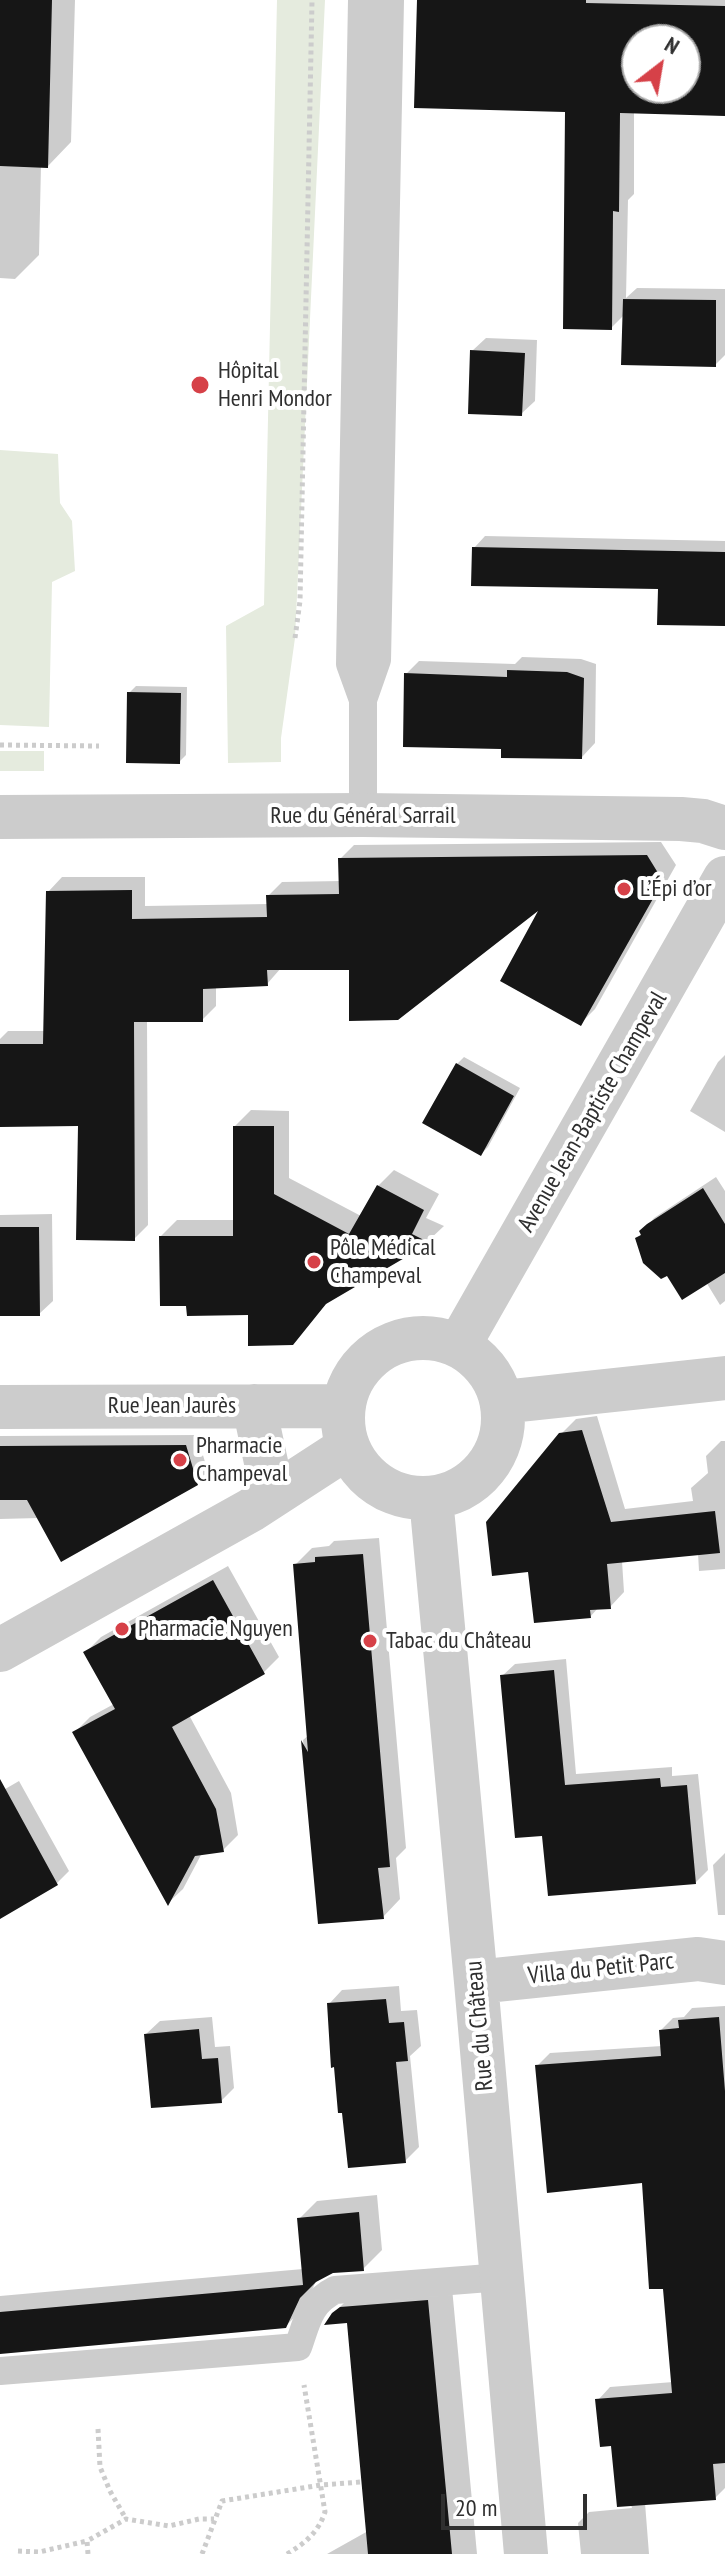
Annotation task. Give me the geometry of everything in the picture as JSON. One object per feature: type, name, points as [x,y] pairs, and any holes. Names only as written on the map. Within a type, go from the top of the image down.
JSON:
[{"type":"street","name":"Rue du Général Sarrail","points":[[0,817],[363,815],[681,819],[703,821],[725,828]]},
{"type":"street","name":"Avenue Jean-Baptiste Champeval","points":[[459,1345],[725,878]]},
{"type":"street","points":[[409,1338],[434,1338],[459,1345],[477,1357],[491,1374],[502,1402],[504,1419],[501,1442],[490,1463],[474,1481],[454,1493],[431,1498],[405,1497],[381,1487],[361,1469],[346,1427],[351,1382],[365,1361],[385,1346],[409,1338]]},
{"type":"street","points":[[502,1402],[725,1378]]},
{"type":"street","points":[[254,1406],[273,1495]]},
{"type":"street","name":"Rue Jean Jaurès","points":[[0,1407],[254,1406],[346,1427]]},
{"type":"street","points":[[0,1650],[251,1510],[273,1495],[346,1427]]},
{"type":"street","name":"Rue du Château","points":[[431,1498],[526,2554]]},
{"type":"street","name":"Villa du Petit Parc","points":[[476,1982],[698,1959],[725,1963]]},
{"type":"lane","points":[[362,0],[350,664],[363,700]]},
{"type":"lane","points":[[363,815],[363,700],[377,660],[390,0]]},
{"type":"lane","points":[[0,2371],[298,2347],[315,2305],[335,2290],[502,2277]]},
{"type":"path","points":[[295,638],[300,586],[312,0]]},
{"type":"path","points":[[0,745],[99,746]]},
{"type":"path","points":[[287,2554],[320,2527],[325,2512],[298,2347]]},
{"type":"path","points":[[98,2429],[100,2467],[126,2519]]},
{"type":"path","points":[[202,2554],[222,2501],[321,2485],[361,2482]]},
{"type":"path","points":[[18,2551],[39,2552],[87,2541],[126,2519],[169,2526],[214,2519]]},
{"type":"path","points":[[87,2541],[88,2554]]},
{"type":"shaded area","points":[[277,0],[325,0],[295,638],[281,738],[281,762],[228,763],[226,626],[264,605]]},
{"type":"shaded area","points":[[0,450],[58,454],[60,503],[72,521],[75,571],[52,582],[49,727],[0,725]]},
{"type":"shaded area","points":[[0,751],[44,751],[44,771],[0,771]]},
{"type":"building","points":[[0,0],[52,0],[48,168],[0,166]]},
{"type":"building","points":[[417,0],[586,0],[586,3],[725,6],[725,116],[620,113],[619,212],[613,211],[612,330],[563,329],[565,112],[414,108]]},
{"type":"building","points":[[623,299],[716,300],[716,367],[621,365]]},
{"type":"building","points":[[470,350],[525,353],[522,416],[468,414]]},
{"type":"building","points":[[472,547],[725,552],[725,626],[657,625],[658,589],[471,586]]},
{"type":"building","points":[[507,670],[567,672],[584,678],[582,759],[501,758],[501,749],[403,747],[404,673],[507,677]]},
{"type":"building","points":[[127,692],[181,693],[180,764],[126,763]]},
{"type":"building","points":[[647,855],[663,881],[581,1026],[500,981],[538,911],[398,1020],[349,1021],[349,970],[267,970],[268,986],[203,989],[203,1022],[134,1022],[135,1241],[76,1240],[78,1126],[0,1127],[0,1044],[43,1044],[46,891],[132,890],[132,919],[267,917],[266,895],[339,894],[338,858]]},
{"type":"building","points":[[456,1063],[514,1096],[481,1156],[422,1123]]},
{"type":"building","points":[[233,1126],[274,1126],[274,1194],[349,1234],[377,1185],[424,1210],[412,1234],[430,1243],[326,1304],[293,1345],[248,1346],[248,1315],[187,1316],[186,1306],[160,1306],[159,1236],[233,1236]]},
{"type":"building","points":[[703,1188],[725,1224],[725,1273],[682,1300],[667,1276],[661,1279],[643,1263],[635,1238],[641,1235],[639,1231],[647,1224]]},
{"type":"building","points":[[0,1227],[39,1227],[40,1316],[0,1316]]},
{"type":"building","points":[[582,1430],[611,1522],[715,1511],[720,1553],[607,1564],[611,1609],[590,1610],[591,1618],[534,1623],[528,1572],[492,1576],[486,1522],[559,1433]]},
{"type":"building","points":[[186,1445],[198,1485],[61,1562],[27,1500],[0,1500],[0,1446]]},
{"type":"building","points":[[363,1554],[390,1867],[378,1868],[384,1919],[318,1924],[301,1740],[308,1752],[293,1564],[315,1562],[315,1557]]},
{"type":"building","points":[[213,1580],[265,1674],[172,1727],[216,1809],[224,1852],[195,1856],[168,1906],[72,1732],[115,1709],[83,1652]]},
{"type":"building","points":[[554,1670],[565,1785],[660,1778],[661,1787],[687,1785],[696,1884],[548,1896],[542,1836],[515,1838],[500,1675]]},
{"type":"building","points":[[0,1779],[58,1885],[0,1919]]},
{"type":"building","points":[[386,1999],[389,2023],[404,2022],[408,2061],[396,2062],[406,2163],[348,2168],[342,2113],[338,2113],[334,2067],[331,2068],[327,2003]]},
{"type":"building","points":[[719,2017],[725,2091],[725,2463],[713,2464],[716,2500],[617,2507],[611,2446],[600,2447],[595,2399],[672,2393],[663,2289],[649,2289],[642,2183],[547,2193],[535,2065],[661,2056],[659,2030],[679,2028],[678,2020]]},
{"type":"building","points":[[199,2029],[202,2059],[218,2058],[222,2103],[151,2108],[144,2034]]},
{"type":"building","points":[[359,2212],[364,2271],[333,2273],[316,2282],[300,2298],[286,2328],[0,2354],[0,2312],[303,2285],[297,2218]]},
{"type":"building","points":[[428,2300],[452,2554],[368,2554],[347,2323],[324,2325],[340,2307]]},
{"type":"place","name":"Hôpital Henri Mondor","points":[[200,385]]},
{"type":"place","name":"L’Épi d’or","points":[[624,889]]},
{"type":"place","name":"Pôle Médical Champeval","points":[[314,1262]]},
{"type":"place","name":"Pharmacie Champeval","points":[[180,1460]]},
{"type":"place","name":"Pharmacie Nguyen","points":[[122,1629]]},
{"type":"place","name":"Tabac du Château","points":[[370,1641]]}]
